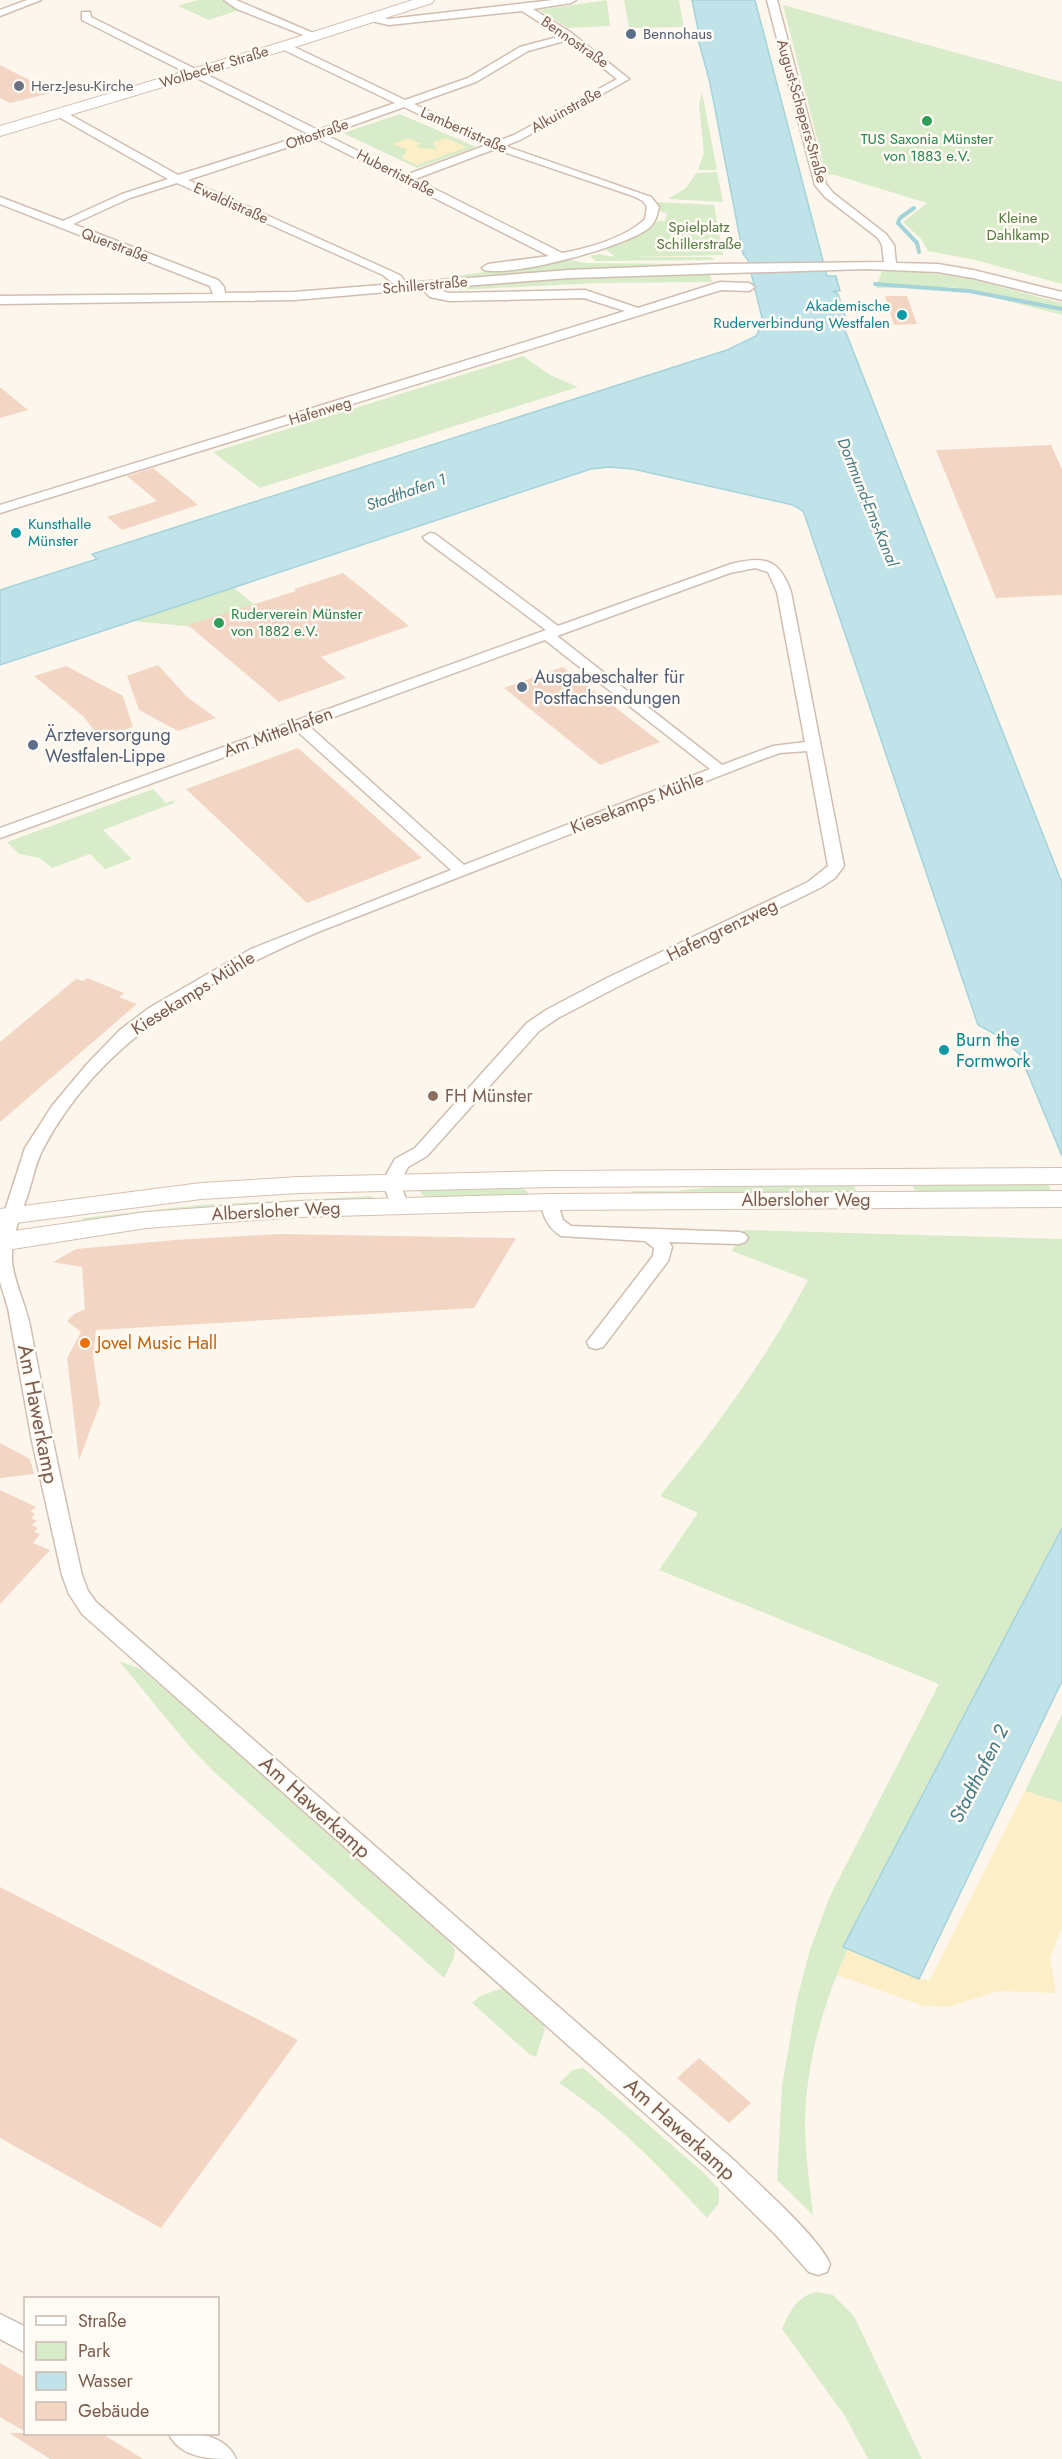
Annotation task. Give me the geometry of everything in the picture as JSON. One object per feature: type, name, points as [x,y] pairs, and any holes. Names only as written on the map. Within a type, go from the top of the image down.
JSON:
[{"type":"main road","name":"Wolbecker Straße","points":[[0,131],[284,46],[427,0]]},
{"type":"main road","name":"Albersloher Weg","points":[[4,1229],[92,1227],[206,1215],[397,1183],[551,1191],[1058,1188]]},
{"type":"street","points":[[0,13],[36,0]]},
{"type":"street","points":[[229,0],[241,7],[315,36]]},
{"type":"street","points":[[371,18],[388,22],[524,8],[571,0]]},
{"type":"street","name":"August-Schepers-Straße","points":[[772,0],[821,185],[829,195],[882,236],[888,245],[890,265]]},
{"type":"street","name":"Bennostraße","points":[[524,8],[568,37],[624,79]]},
{"type":"street","name":"Hubertistraße","points":[[86,14],[86,18],[563,258]]},
{"type":"street","name":"Ottostraße","points":[[63,225],[126,196],[318,134],[472,80],[524,49],[568,37]]},
{"type":"street","name":"Lambertistraße","points":[[284,46],[496,146],[637,194],[649,201]]},
{"type":"street","name":"Alkuinstraße","points":[[406,178],[518,137],[624,79]]},
{"type":"street","name":"Ewaldistraße","points":[[61,114],[179,179],[400,283]]},
{"type":"street","name":"Querstraße","points":[[0,200],[214,283],[218,287],[219,298]]},
{"type":"street","name":"Schillerstraße","points":[[0,300],[327,295],[563,258],[644,226],[653,212],[649,201]]},
{"type":"street","name":"Schillerstraße","points":[[400,283],[424,285],[569,274],[730,267],[890,265],[938,268],[973,274],[1062,296]]},
{"type":"street","points":[[424,285],[434,294],[449,297],[585,294],[639,312]]},
{"type":"street","name":"Hafenweg","points":[[0,509],[720,286],[749,287]]},
{"type":"street","points":[[430,537],[720,770]]},
{"type":"street","name":"Am Mittelhafen","points":[[0,832],[735,568],[761,564]]},
{"type":"street","name":"Hafengrenzweg","points":[[397,1183],[421,1152],[528,1031],[552,1014],[814,885],[829,875],[836,866],[784,592],[771,567],[761,564]]},
{"type":"street","points":[[299,724],[462,871]]},
{"type":"street","name":"Kiesekamps Mühle","points":[[4,1229],[34,1148],[58,1110],[93,1068],[126,1034],[200,984],[257,952],[720,770],[778,749],[814,746]]},
{"type":"street","name":"Albersloher Weg","points":[[551,1191],[552,1216],[557,1226],[567,1232],[739,1238]]},
{"type":"street","name":"Am Hawerkamp","points":[[4,1229],[3,1262],[17,1308],[40,1431],[72,1575],[79,1594],[89,1608],[728,2171],[784,2226],[818,2264]]},
{"type":"street","points":[[596,1342],[662,1257],[663,1247],[658,1240],[648,1235]]},
{"type":"street","points":[[0,2326],[24,2340]]},
{"type":"street","points":[[185,2435],[223,2459]]},
{"type":"green space","points":[[198,0],[223,0],[239,10],[209,20],[178,6]]},
{"type":"green space","points":[[607,0],[610,26],[568,28],[539,10]]},
{"type":"green space","points":[[624,0],[679,0],[684,27],[629,28]]},
{"type":"green space","name":"TUS Saxonia Münster von 1883 e.V.","points":[[783,5],[1062,82],[1062,284],[976,260],[928,251],[922,240],[903,222],[927,203],[826,174]]},
{"type":"green space","points":[[702,92],[717,170],[698,170],[704,153],[699,104]]},
{"type":"green space","points":[[400,114],[476,147],[417,168],[343,133]]},
{"type":"green space","points":[[717,172],[723,202],[668,199],[686,188],[696,173]]},
{"type":"green space","name":"Spielplatz Schillerstraße","points":[[657,202],[714,205],[723,255],[630,257],[711,257],[715,260],[596,261],[590,256],[598,254],[615,257],[604,248],[641,233],[657,221],[665,221],[667,213],[660,212]]},
{"type":"green space","points":[[570,260],[586,263],[703,264],[570,269],[427,280]]},
{"type":"green space","points":[[882,271],[921,272],[963,277],[1062,303],[1062,315],[953,287],[876,288]]},
{"type":"green space","points":[[710,273],[712,282],[597,283],[456,290],[456,287],[578,278]]},
{"type":"green space","points":[[523,356],[550,375],[578,387],[260,488],[213,452]]},
{"type":"green space","name":"Ruderverein Münster von 1882 e.V.","points":[[233,587],[293,636],[132,621]]},
{"type":"green space","points":[[153,789],[166,803],[175,800],[174,803],[103,830],[132,859],[105,869],[90,854],[52,868],[40,858],[19,854],[7,842]]},
{"type":"green space","points":[[853,1183],[857,1193],[631,1195],[631,1191],[675,1191],[740,1184]]},
{"type":"green space","points":[[912,1183],[1048,1183],[1052,1193],[915,1193]]},
{"type":"green space","points":[[514,1188],[526,1190],[529,1195],[430,1198],[422,1195],[419,1190]]},
{"type":"green space","points":[[372,1196],[373,1199],[83,1222],[82,1218],[200,1205]]},
{"type":"green space","points":[[743,1230],[1062,1239],[1062,1527],[843,1947],[848,1949],[824,2012],[812,2056],[806,2100],[806,2146],[813,2215],[777,2180],[782,2086],[797,1999],[810,1950],[830,1896],[939,1684],[659,1570],[698,1513],[660,1496],[740,1392],[808,1280],[732,1251]]},
{"type":"green space","points":[[119,1661],[141,1669],[447,1940],[455,1949],[454,1958],[444,1978],[213,1771],[190,1747]]},
{"type":"green space","points":[[1062,1714],[1062,1803],[1025,1791]]},
{"type":"green space","points":[[503,1989],[543,2025],[545,2029],[536,2057],[529,2054],[472,2003],[480,1996]]},
{"type":"green space","points":[[583,2068],[704,2173],[719,2189],[719,2203],[707,2218],[618,2129],[559,2083],[573,2070]]},
{"type":"green space","points":[[817,2292],[833,2295],[854,2316],[922,2459],[868,2459],[845,2416],[782,2329],[799,2301]]},
{"type":"sand","points":[[408,138],[422,144],[417,145],[419,148],[437,149],[433,142],[446,138],[467,147],[417,165],[402,158],[407,150],[393,144]]},
{"type":"sand","points":[[1025,1791],[1062,1803],[1062,1926],[1050,1958],[1056,1993],[999,1991],[948,2007],[924,2006],[837,1975],[848,1949],[919,1979],[930,1980]]},
{"type":"water","points":[[692,0],[755,0],[827,276],[836,276],[840,291],[833,291],[838,294],[845,316],[841,320],[1062,883],[1062,1156],[1020,1055],[1004,1039],[978,1025],[805,516],[803,511],[793,505],[633,469],[609,467],[591,469],[0,665],[0,590],[97,559],[92,554],[727,350],[756,336],[763,322],[748,260],[743,254],[710,83],[697,35],[699,34]]},
{"type":"water","name":"Stadthafen 2","points":[[1062,1528],[1062,1681],[919,1979],[843,1947]]},
{"type":"building","name":"Herz-Jesu-Kirche","points":[[0,65],[51,93],[10,103],[0,98]]},
{"type":"building","name":"Akademische Ruderverbindung Westfalen","points":[[885,296],[907,296],[917,324],[894,325]]},
{"type":"building","points":[[0,387],[28,410],[0,418]]},
{"type":"building","points":[[1051,445],[1062,469],[1062,595],[996,598],[936,450]]},
{"type":"building","points":[[153,468],[198,505],[122,530],[107,517],[157,501],[127,476]]},
{"type":"building","points":[[343,573],[409,626],[321,657],[346,678],[279,702],[188,625],[296,591],[294,589]]},
{"type":"building","points":[[158,665],[187,697],[216,718],[178,731],[139,710],[127,676]]},
{"type":"building","points":[[66,666],[123,696],[133,727],[100,738],[84,717],[34,676]]},
{"type":"building","points":[[563,667],[660,742],[600,765],[504,688]]},
{"type":"building","points":[[298,748],[422,858],[307,903],[186,789]]},
{"type":"building","points":[[87,978],[124,993],[119,997],[137,1004],[0,1122],[0,1042],[76,979],[83,981]]},
{"type":"building","name":"Jovel Music Hall","points":[[278,1234],[516,1238],[474,1308],[96,1330],[93,1356],[100,1404],[79,1460],[67,1358],[81,1332],[67,1321],[74,1314],[85,1309],[82,1267],[53,1262],[76,1249]]},
{"type":"building","points":[[0,1443],[30,1459],[34,1474],[0,1478]]},
{"type":"building","points":[[0,1490],[36,1507],[31,1511],[35,1514],[31,1518],[37,1521],[32,1525],[38,1528],[34,1532],[40,1534],[33,1543],[50,1550],[0,1604]]},
{"type":"building","points":[[0,1887],[298,2040],[161,2228],[0,2138]]},
{"type":"building","points":[[699,2058],[751,2103],[729,2123],[677,2078]]},
{"type":"building","points":[[0,2363],[24,2377],[24,2431],[0,2417]]},
{"type":"building","points":[[9,2433],[104,2435],[143,2459],[50,2459]]},
{"type":"waterway","points":[[914,208],[900,218],[898,223],[917,243],[919,252]]},
{"type":"waterway","points":[[875,284],[969,291],[1062,309]]},
{"type":"place","name":"Bennohaus","points":[[631,34]]},
{"type":"place","name":"Herz-Jesu-Kirche","points":[[19,86]]},
{"type":"place","name":"TUS Saxonia Münster von 1883 e.V.","points":[[927,121]]},
{"type":"place","name":"Akademische Ruderverbindung Westfalen","points":[[902,315]]},
{"type":"place","name":"Kunsthalle Münster","points":[[16,533]]},
{"type":"place","name":"Ruderverein Münster von 1882 e.V.","points":[[219,623]]},
{"type":"place","name":"Ausgabeschalter für Postfachsendungen","points":[[522,687]]},
{"type":"place","name":"Ärzteversorgung Westfalen-Lippe","points":[[33,745]]},
{"type":"place","name":"Burn the Formwork","points":[[944,1050]]},
{"type":"place","name":"FH Münster","points":[[433,1096]]},
{"type":"place","name":"Jovel Music Hall","points":[[85,1343]]},
{"type":"park label","name":"Kleine Dahlkamp","points":[[1018,226]]},
{"type":"water label","name":"Stadthafen 1","points":[[406,492]]},
{"type":"water label","name":"Dortmund-Ems-Kanal","points":[[868,502]]}]
